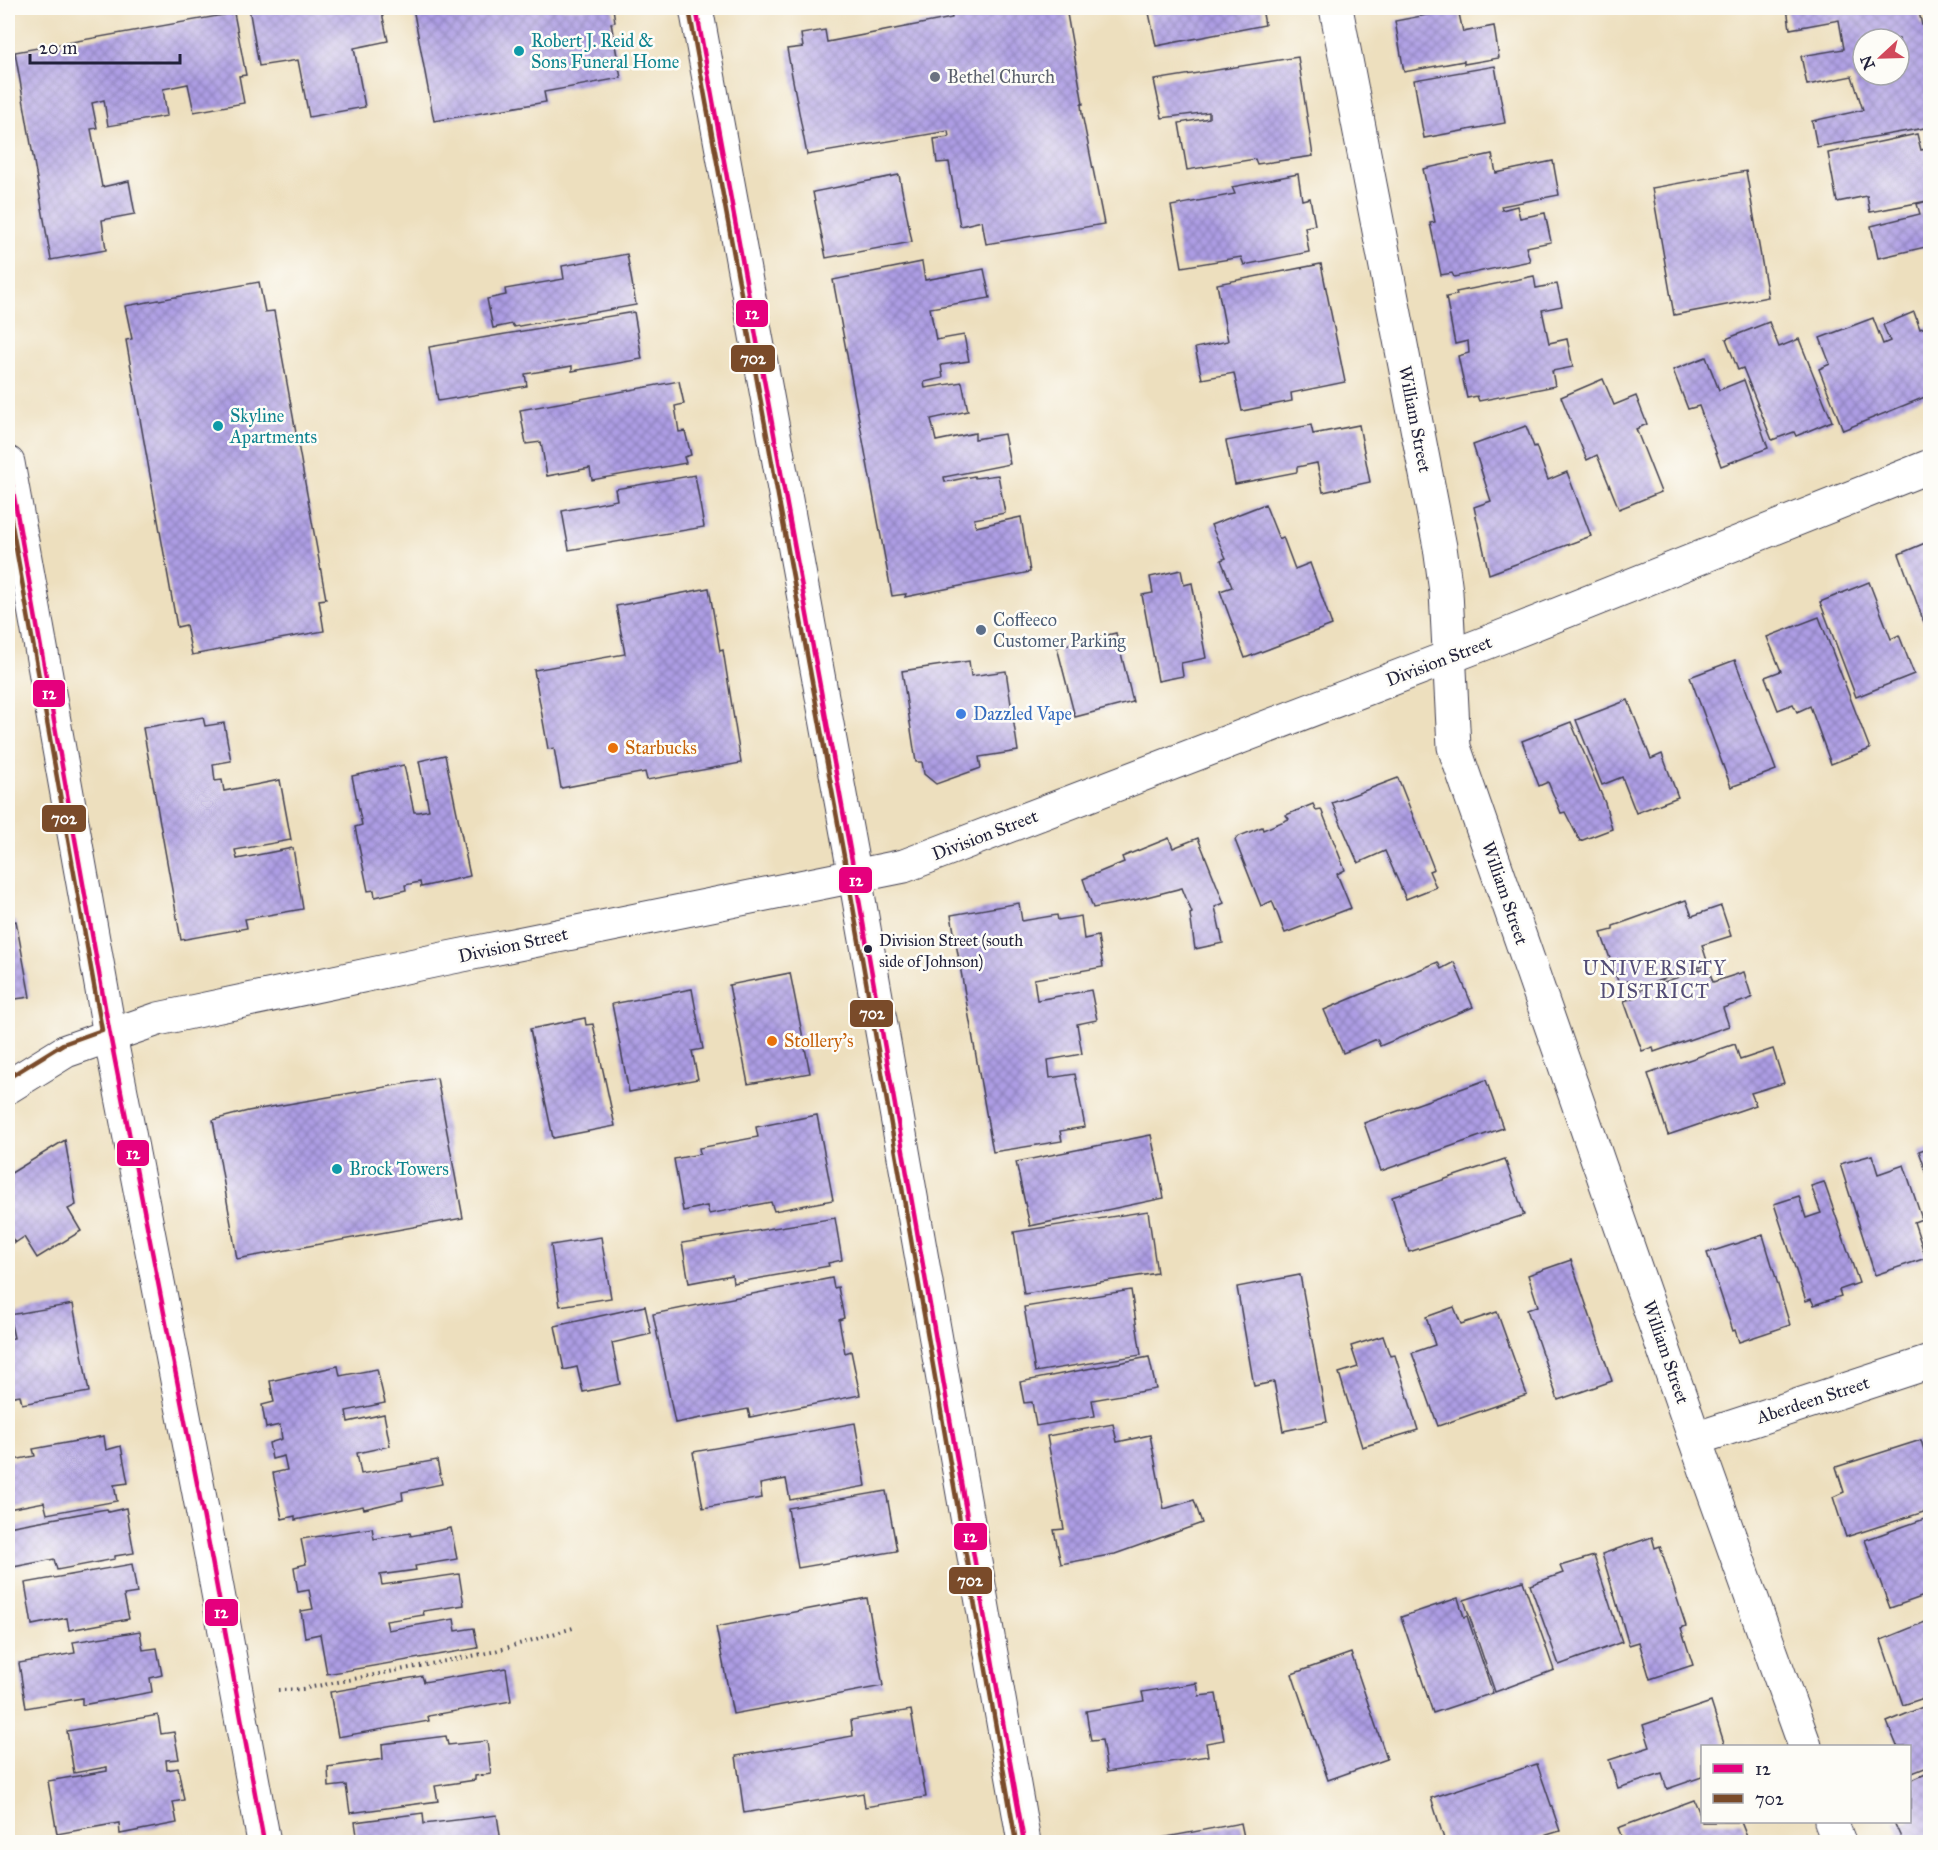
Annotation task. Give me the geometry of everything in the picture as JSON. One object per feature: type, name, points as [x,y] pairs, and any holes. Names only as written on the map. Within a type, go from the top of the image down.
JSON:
[{"type":"street","points":[[696,8],[855,876],[1024,1842]]},
{"type":"street","name":"William Street","points":[[1336,8],[1440,547],[1446,592],[1454,747],[1805,1745]]},
{"type":"street","points":[[8,463],[110,1035],[208,1538],[264,1842]]},
{"type":"street","name":"Division Street","points":[[8,1087],[66,1051],[158,1019],[904,866],[1449,658],[1930,466]]},
{"type":"street","name":"Aberdeen Street","points":[[1695,1438],[1930,1362]]},
{"type":"street","points":[[1833,1823],[1839,1842]]},
{"type":"path","points":[[272,1690],[302,1689],[492,1652],[573,1628]]},
{"type":"building","points":[[249,8],[381,8],[388,41],[354,48],[365,107],[309,117],[298,60],[259,66]]},
{"type":"building","name":"Robert J. Reid & Sons Funeral Home","points":[[413,8],[613,8],[615,22],[611,23],[621,78],[544,92],[546,102],[434,121]]},
{"type":"building","name":"Bethel Church","points":[[950,8],[1066,8],[1083,104],[1081,104],[1082,114],[1104,224],[986,244],[982,221],[960,226],[949,162],[937,163],[934,139],[949,137],[948,131],[807,155],[787,49],[803,47],[801,34],[825,30],[827,42],[952,18]]},
{"type":"building","points":[[1148,8],[1262,8],[1265,25],[1156,46]]},
{"type":"building","points":[[1787,8],[1918,8],[1922,25],[1930,23],[1930,127],[1817,147],[1812,121],[1863,110],[1856,87],[1911,87],[1911,27],[1851,27],[1851,76],[1807,85],[1801,56],[1844,49],[1839,20],[1790,29]]},
{"type":"building","points":[[1458,9],[1463,32],[1494,26],[1499,58],[1464,64],[1464,61],[1404,72],[1395,21]]},
{"type":"building","points":[[234,13],[246,75],[239,76],[244,103],[194,112],[188,84],[163,89],[167,116],[108,126],[104,100],[92,103],[97,128],[91,129],[102,187],[129,181],[135,214],[102,220],[106,250],[51,260],[15,52]]},
{"type":"building","points":[[1298,57],[1313,156],[1257,164],[1255,159],[1187,170],[1179,123],[1209,118],[1209,112],[1162,118],[1154,80]]},
{"type":"building","points":[[1495,66],[1505,123],[1424,138],[1414,80]]},
{"type":"building","points":[[1917,134],[1921,150],[1930,148],[1930,180],[1928,181],[1930,246],[1878,258],[1871,226],[1920,214],[1917,204],[1927,201],[1870,212],[1867,196],[1837,202],[1828,153]]},
{"type":"building","points":[[1492,154],[1496,173],[1553,161],[1559,195],[1501,206],[1502,210],[1517,206],[1520,218],[1545,213],[1551,242],[1526,247],[1530,261],[1454,277],[1452,273],[1441,275],[1430,223],[1435,222],[1423,169]]},
{"type":"building","points":[[1746,171],[1768,297],[1674,315],[1652,188]]},
{"type":"building","points":[[1298,174],[1302,200],[1310,198],[1315,225],[1305,227],[1309,252],[1244,265],[1241,257],[1182,267],[1171,206],[1235,194],[1232,187]]},
{"type":"building","points":[[899,175],[912,242],[826,258],[813,192]]},
{"type":"building","points":[[627,254],[636,305],[514,327],[512,324],[493,328],[487,299],[506,295],[505,289],[564,279],[562,266]]},
{"type":"building","points":[[922,262],[925,280],[984,269],[990,298],[930,308],[936,340],[964,335],[969,361],[941,365],[943,378],[924,382],[925,388],[962,382],[968,411],[931,419],[936,441],[975,433],[975,439],[1004,434],[1010,464],[944,477],[945,482],[974,476],[975,478],[998,475],[1005,513],[974,519],[976,527],[1021,517],[1030,572],[905,597],[906,594],[892,596],[833,280]]},
{"type":"building","points":[[1321,264],[1345,382],[1291,393],[1292,401],[1242,411],[1234,373],[1202,379],[1195,348],[1228,341],[1217,284]]},
{"type":"building","points":[[1534,276],[1536,288],[1557,284],[1562,306],[1542,310],[1549,343],[1567,339],[1573,367],[1552,371],[1555,386],[1479,401],[1477,396],[1467,398],[1458,356],[1469,353],[1468,341],[1455,344],[1446,297],[1457,295],[1456,292]]},
{"type":"building","name":"Skyline Apartments","points":[[259,282],[265,312],[274,311],[326,599],[319,600],[324,631],[192,655],[186,625],[177,627],[126,340],[132,339],[125,306]]},
{"type":"building","points":[[634,312],[642,359],[572,371],[572,366],[525,374],[527,386],[438,401],[429,347]]},
{"type":"building","points":[[1914,312],[1920,329],[1930,325],[1930,395],[1843,430],[1819,369],[1830,364],[1820,338],[1873,318],[1883,344],[1890,341],[1883,325]]},
{"type":"building","points":[[1769,322],[1779,347],[1799,339],[1832,421],[1796,436],[1794,432],[1772,440],[1743,368],[1738,370],[1726,339]]},
{"type":"building","points":[[1706,357],[1719,390],[1744,380],[1768,448],[1721,466],[1699,406],[1688,409],[1673,370]]},
{"type":"building","points":[[1603,379],[1614,405],[1636,396],[1647,424],[1636,429],[1661,492],[1619,509],[1597,455],[1587,460],[1561,397]]},
{"type":"building","points":[[679,381],[684,404],[675,406],[679,432],[685,431],[691,455],[684,457],[686,463],[592,480],[590,468],[547,476],[541,442],[526,444],[520,410]]},
{"type":"building","points":[[1311,425],[1313,434],[1359,425],[1370,482],[1323,492],[1317,463],[1297,467],[1297,472],[1235,484],[1226,441]]},
{"type":"building","points":[[1526,426],[1548,480],[1567,472],[1591,536],[1489,574],[1474,507],[1491,501],[1473,445]]},
{"type":"building","points":[[695,475],[704,527],[569,550],[562,511],[617,500],[615,489]]},
{"type":"building","points":[[1265,504],[1279,539],[1283,537],[1295,569],[1310,563],[1332,625],[1245,658],[1220,591],[1232,587],[1221,560],[1226,558],[1211,525]]},
{"type":"building","points":[[1930,541],[1930,626],[1926,628],[1899,554]]},
{"type":"building","points":[[1181,570],[1184,585],[1192,583],[1206,658],[1181,663],[1183,676],[1158,681],[1142,595],[1153,593],[1150,577]]},
{"type":"building","points":[[1869,582],[1891,639],[1899,635],[1914,674],[1856,697],[1820,602]]},
{"type":"building","points":[[709,588],[720,651],[723,650],[741,763],[647,780],[645,772],[561,788],[554,748],[548,749],[534,670],[625,654],[616,606]]},
{"type":"building","points":[[1819,617],[1870,749],[1831,764],[1810,706],[1797,712],[1793,704],[1778,710],[1765,677],[1781,671],[1767,637]]},
{"type":"building","points":[[1116,633],[1133,702],[1075,717],[1057,647]]},
{"type":"building","points":[[1735,660],[1776,770],[1731,787],[1690,677]]},
{"type":"building","name":"Dazzled Vape","points":[[969,661],[971,676],[1006,671],[1018,751],[979,757],[981,768],[936,784],[924,774],[922,762],[916,762],[902,671]]},
{"type":"building","points":[[1628,700],[1651,759],[1662,754],[1678,797],[1636,813],[1622,777],[1602,785],[1576,720]]},
{"type":"building","points":[[203,717],[205,726],[224,723],[231,761],[213,764],[215,781],[222,780],[224,791],[280,780],[291,840],[235,850],[237,859],[293,848],[303,909],[245,919],[247,928],[181,940],[143,728]]},
{"type":"building","points":[[1571,722],[1605,803],[1612,829],[1580,841],[1565,812],[1561,813],[1548,782],[1539,786],[1522,741]]},
{"type":"building","points":[[445,755],[470,876],[421,887],[420,882],[405,885],[406,890],[375,897],[374,890],[368,891],[355,827],[362,825],[352,776],[404,765],[414,812],[429,810],[419,761]]},
{"type":"building","points":[[1398,778],[1434,869],[1429,871],[1436,887],[1406,899],[1385,851],[1358,863],[1332,803]]},
{"type":"building","points":[[1313,804],[1316,810],[1321,809],[1345,870],[1337,874],[1351,908],[1285,933],[1272,901],[1261,906],[1235,840],[1237,837],[1262,827],[1263,830],[1289,819],[1286,815]]},
{"type":"building","points":[[1169,838],[1173,848],[1198,838],[1224,903],[1215,907],[1223,943],[1195,949],[1190,914],[1192,913],[1182,888],[1093,908],[1083,879],[1124,862],[1122,857]]},
{"type":"building","points":[[1686,900],[1692,916],[1721,906],[1731,936],[1702,945],[1708,964],[1631,990],[1628,981],[1619,984],[1601,933],[1613,930],[1613,926]]},
{"type":"building","points":[[1019,903],[1022,921],[1057,915],[1058,920],[1081,916],[1084,939],[1098,936],[1103,967],[1034,979],[1037,1000],[1091,990],[1097,1020],[1077,1024],[1082,1054],[1048,1060],[1050,1078],[1075,1074],[1085,1127],[1060,1131],[1062,1141],[993,1152],[951,915]]},
{"type":"building","points":[[16,921],[30,997],[8,1000],[8,922]]},
{"type":"building","points":[[1438,962],[1441,969],[1454,962],[1473,1007],[1380,1046],[1377,1039],[1343,1053],[1324,1010]]},
{"type":"building","points":[[1708,967],[1713,982],[1744,972],[1752,998],[1723,1008],[1729,1026],[1654,1052],[1653,1047],[1642,1051],[1624,1001],[1636,997],[1635,992]]},
{"type":"building","name":"Stollery's","points":[[790,973],[810,1073],[748,1084],[729,985]]},
{"type":"building","points":[[692,989],[703,1049],[692,1051],[698,1079],[629,1092],[612,1004]]},
{"type":"building","points":[[585,1018],[586,1025],[593,1024],[615,1126],[553,1138],[530,1029]]},
{"type":"building","points":[[1735,1044],[1740,1060],[1773,1049],[1784,1083],[1751,1093],[1756,1105],[1668,1135],[1648,1074]]},
{"type":"building","name":"Brock Towers","points":[[437,1078],[463,1218],[237,1259],[213,1120],[248,1111]]},
{"type":"building","points":[[1486,1080],[1503,1128],[1381,1171],[1364,1123]]},
{"type":"building","points":[[817,1115],[833,1200],[774,1211],[771,1202],[709,1214],[707,1206],[683,1211],[674,1159],[700,1154],[699,1148],[758,1137],[756,1127]]},
{"type":"building","points":[[1151,1135],[1164,1198],[1030,1226],[1016,1162]]},
{"type":"building","points":[[65,1140],[76,1205],[68,1209],[81,1231],[37,1258],[24,1237],[15,1243],[8,1232],[8,1175]]},
{"type":"building","points":[[1930,1147],[1930,1183],[1919,1151]]},
{"type":"building","points":[[1872,1155],[1878,1174],[1904,1165],[1922,1219],[1914,1222],[1926,1258],[1875,1275],[1840,1164]]},
{"type":"building","points":[[1505,1159],[1524,1215],[1409,1252],[1392,1197]]},
{"type":"building","points":[[1824,1182],[1859,1283],[1839,1290],[1841,1296],[1814,1305],[1811,1299],[1806,1301],[1774,1204],[1799,1196],[1806,1218],[1821,1213],[1811,1186]]},
{"type":"building","points":[[1148,1211],[1157,1273],[1024,1294],[1014,1232]]},
{"type":"building","points":[[835,1218],[842,1260],[828,1263],[829,1266],[733,1283],[732,1275],[689,1283],[682,1243]]},
{"type":"building","points":[[1763,1235],[1790,1325],[1739,1342],[1735,1330],[1733,1331],[1707,1253]]},
{"type":"building","points":[[601,1237],[611,1298],[560,1306],[551,1245]]},
{"type":"building","points":[[1571,1260],[1612,1381],[1558,1400],[1527,1310],[1538,1306],[1528,1275]]},
{"type":"building","points":[[1300,1275],[1327,1422],[1283,1431],[1274,1382],[1254,1386],[1237,1287]]},
{"type":"building","points":[[832,1278],[834,1288],[838,1287],[844,1318],[839,1320],[845,1353],[851,1351],[860,1395],[750,1417],[748,1409],[675,1423],[653,1314]]},
{"type":"building","points":[[1131,1290],[1141,1355],[1035,1372],[1024,1307]]},
{"type":"building","points":[[73,1304],[89,1392],[22,1404],[20,1395],[8,1397],[8,1339],[14,1338],[9,1315]]},
{"type":"building","points":[[645,1306],[651,1334],[612,1343],[620,1384],[583,1392],[577,1367],[564,1370],[555,1326]]},
{"type":"building","points":[[1454,1307],[1461,1324],[1497,1312],[1527,1395],[1438,1426],[1412,1353],[1435,1345],[1426,1317]]},
{"type":"building","points":[[1383,1336],[1390,1356],[1395,1355],[1418,1430],[1362,1447],[1339,1373],[1358,1367],[1351,1346]]},
{"type":"building","points":[[1149,1357],[1156,1389],[1092,1400],[1095,1416],[1036,1426],[1032,1402],[1024,1403],[1020,1382]]},
{"type":"building","points":[[338,1366],[340,1376],[377,1369],[385,1403],[346,1411],[348,1422],[384,1414],[390,1446],[357,1453],[361,1474],[437,1460],[442,1484],[402,1492],[403,1500],[364,1509],[363,1506],[295,1520],[295,1516],[282,1519],[273,1473],[287,1470],[284,1456],[272,1459],[269,1443],[282,1439],[280,1425],[266,1428],[262,1405],[274,1402],[270,1381]]},
{"type":"building","points":[[855,1423],[866,1486],[790,1500],[786,1479],[760,1484],[762,1498],[703,1508],[693,1452]]},
{"type":"building","points":[[1113,1424],[1117,1442],[1150,1435],[1164,1509],[1194,1500],[1202,1523],[1115,1554],[1061,1564],[1054,1530],[1064,1529],[1047,1436]]},
{"type":"building","points":[[104,1436],[106,1450],[121,1446],[128,1483],[114,1485],[117,1501],[47,1514],[44,1502],[8,1509],[8,1461],[35,1456],[33,1449]]},
{"type":"building","points":[[1921,1440],[1930,1469],[1930,1510],[1846,1537],[1833,1497],[1844,1492],[1836,1467]]},
{"type":"building","points":[[886,1491],[897,1551],[798,1568],[788,1508]]},
{"type":"building","points":[[126,1508],[134,1553],[57,1570],[54,1559],[8,1568],[8,1527],[107,1509],[108,1512]]},
{"type":"building","points":[[1930,1517],[1930,1594],[1890,1608],[1865,1540]]},
{"type":"building","points":[[372,1528],[374,1539],[410,1533],[411,1536],[451,1528],[457,1559],[415,1566],[416,1570],[380,1575],[382,1585],[459,1574],[464,1605],[423,1611],[424,1615],[386,1621],[388,1630],[454,1619],[456,1631],[474,1628],[478,1648],[327,1674],[320,1634],[305,1637],[301,1611],[313,1609],[309,1590],[298,1592],[294,1567],[306,1564],[301,1539]]},
{"type":"building","points":[[1652,1537],[1655,1548],[1660,1546],[1686,1626],[1681,1628],[1693,1665],[1650,1679],[1639,1642],[1629,1645],[1602,1554]]},
{"type":"building","points":[[1594,1556],[1622,1642],[1559,1665],[1530,1585],[1563,1573],[1560,1566]]},
{"type":"building","points":[[132,1564],[137,1593],[124,1595],[129,1619],[69,1630],[67,1618],[32,1625],[25,1583]]},
{"type":"building","points":[[1523,1581],[1554,1670],[1495,1692],[1464,1600]]},
{"type":"building","points":[[867,1598],[883,1686],[733,1714],[716,1627]]},
{"type":"building","points":[[1458,1598],[1464,1617],[1467,1616],[1493,1693],[1433,1713],[1401,1617]]},
{"type":"building","points":[[1930,1620],[1930,1696],[1903,1705],[1881,1640]]},
{"type":"building","points":[[140,1631],[143,1650],[157,1648],[162,1675],[150,1678],[152,1692],[82,1705],[82,1698],[26,1708],[19,1663],[75,1653],[73,1642]]},
{"type":"building","points":[[1351,1653],[1387,1759],[1328,1780],[1292,1674]]},
{"type":"building","points":[[506,1668],[511,1701],[428,1716],[429,1721],[338,1737],[330,1692],[422,1676],[424,1682]]},
{"type":"building","points":[[1197,1683],[1199,1696],[1216,1694],[1224,1740],[1206,1743],[1208,1756],[1107,1772],[1102,1740],[1091,1741],[1086,1711],[1144,1701],[1142,1692]]},
{"type":"building","points":[[1711,1702],[1725,1745],[1701,1745],[1701,1777],[1667,1789],[1662,1774],[1618,1788],[1609,1760],[1650,1747],[1643,1725]]},
{"type":"building","points":[[1930,1704],[1930,1766],[1911,1774],[1911,1745],[1897,1745],[1887,1722]]},
{"type":"building","points":[[911,1710],[926,1797],[865,1807],[863,1793],[744,1813],[736,1756],[853,1736],[851,1720]]},
{"type":"building","points":[[158,1715],[161,1734],[174,1732],[179,1759],[166,1760],[167,1770],[178,1768],[184,1800],[173,1802],[177,1823],[120,1834],[119,1823],[57,1834],[48,1781],[107,1771],[107,1767],[74,1773],[67,1731]]},
{"type":"building","points":[[446,1736],[448,1745],[487,1741],[491,1774],[475,1776],[475,1780],[435,1786],[438,1801],[350,1813],[346,1785],[329,1787],[328,1767],[383,1759],[382,1744]]},
{"type":"building","points":[[1537,1764],[1560,1831],[1524,1842],[1445,1842],[1431,1798]]},
{"type":"building","points":[[1930,1772],[1930,1842],[1903,1842],[1894,1823],[1911,1823],[1911,1781]]},
{"type":"building","points":[[1694,1800],[1701,1814],[1701,1823],[1741,1823],[1749,1842],[1624,1842],[1618,1828]]},
{"type":"building","points":[[423,1813],[424,1824],[497,1815],[501,1842],[358,1842],[355,1822]]},
{"type":"building","points":[[1241,1823],[1245,1842],[1145,1842],[1145,1841]]},
{"type":"transit line","name":"12","points":[[696,8],[855,877],[1024,1842]]},
{"type":"transit line","name":"702","points":[[689,9],[848,878],[1016,1842]]},
{"type":"transit line","name":"12","points":[[8,463],[110,1035],[264,1842]]},
{"type":"transit line","name":"702","points":[[8,503],[102,1030],[63,1044],[8,1078]]},
{"type":"place","name":"Robert J. Reid & Sons Funeral Home","points":[[519,51]]},
{"type":"place","name":"Bethel Church","points":[[935,77]]},
{"type":"place","name":"Skyline Apartments","points":[[218,426]]},
{"type":"place","name":"Coffeeco Customer Parking","points":[[981,630]]},
{"type":"place","name":"Dazzled Vape","points":[[961,714]]},
{"type":"place","name":"Starbucks","points":[[613,748]]},
{"type":"place","name":"Division Street (south side of Johnson)","points":[[868,949]]},
{"type":"place","name":"Stollery's","points":[[772,1041]]},
{"type":"place","name":"Brock Towers","points":[[337,1169]]},
{"type":"district","name":"UNIVERSITY DISTRICT","points":[[1655,980]]}]
